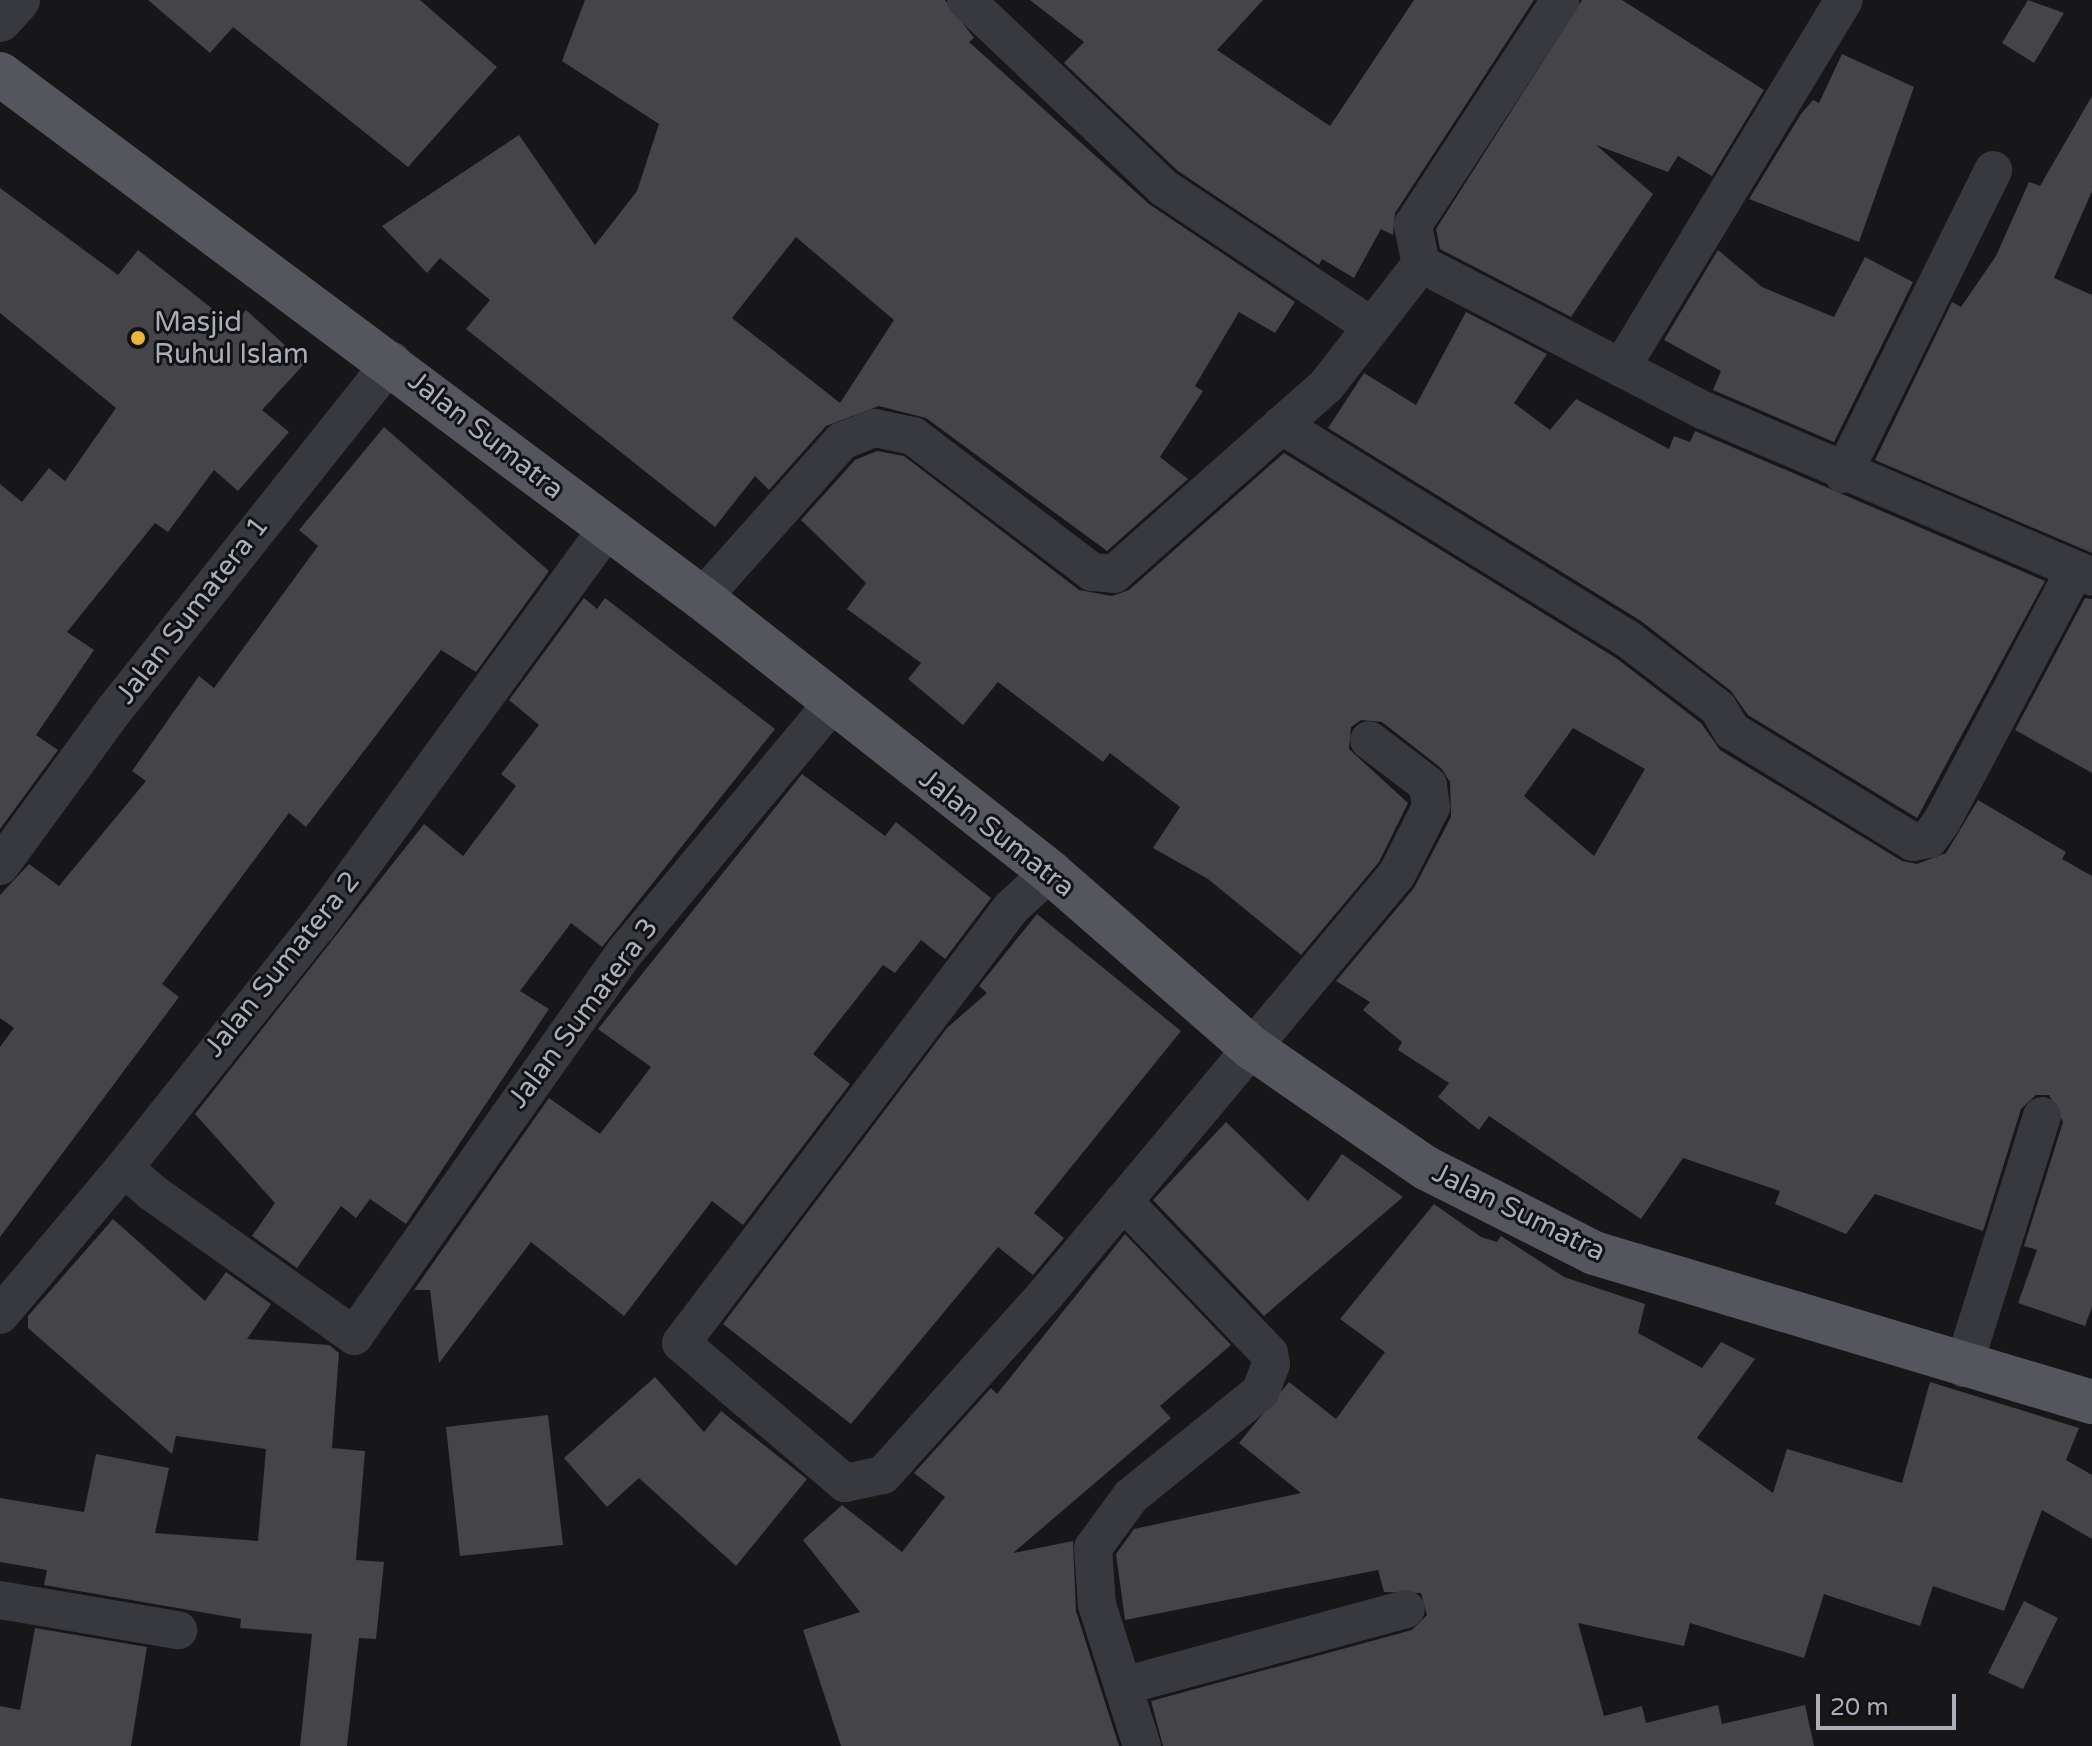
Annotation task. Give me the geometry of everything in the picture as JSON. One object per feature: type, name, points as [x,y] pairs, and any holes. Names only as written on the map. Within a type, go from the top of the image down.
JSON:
[{"type":"main road","name":"Jalan Sumatra","points":[[0,74],[392,361],[607,529],[702,598],[832,704],[1050,872],[1252,1048],[1426,1168],[1594,1253],[1963,1368],[2092,1402]]},
{"type":"street","points":[[0,20],[18,0]]},
{"type":"street","points":[[966,0],[1164,188],[1371,326]]},
{"type":"street","points":[[1421,264],[1413,225],[1560,0]]},
{"type":"street","points":[[1621,368],[1844,0]]},
{"type":"street","points":[[1843,474],[1993,170]]},
{"type":"street","points":[[702,598],[859,431],[913,436],[1092,572],[1109,575],[1126,568],[1326,386],[1421,264]]},
{"type":"street","points":[[1281,425],[1629,640],[1718,708],[1732,731],[1913,842],[1929,839],[2082,575],[1843,474],[1621,368],[1421,264]]},
{"type":"street","name":"Jalan Sumatera 1","points":[[0,866],[115,709],[392,361]]},
{"type":"street","name":"Jalan Sumatera 2","points":[[0,1315],[124,1168],[317,926],[607,529]]},
{"type":"street","name":"Jalan Sumatera 3","points":[[124,1168],[354,1336],[626,951],[832,704]]},
{"type":"street","points":[[1050,872],[1011,908],[681,1343],[831,1477],[870,1482],[1123,1201],[1397,874],[1431,807],[1428,785],[1369,740]]},
{"type":"street","points":[[1963,1368],[2042,1116]]},
{"type":"street","points":[[1123,1201],[1269,1353],[1271,1364],[1260,1392],[1131,1496],[1093,1548],[1097,1605],[1142,1746]]},
{"type":"street","points":[[0,1600],[178,1630]]},
{"type":"street","points":[[1123,1686],[1406,1609]]},
{"type":"building","points":[[148,0],[420,0],[497,67],[408,167],[233,27],[210,53]]},
{"type":"building","points":[[585,0],[945,0],[974,38],[969,42],[1149,204],[1295,302],[1275,333],[1239,312],[1195,386],[1203,391],[1160,457],[1188,479],[1107,551],[926,418],[879,406],[826,426],[769,490],[755,476],[715,527],[466,329],[490,300],[440,258],[427,273],[382,226],[519,135],[595,245],[637,191],[659,124],[562,61]],"holes":[[[796,237],[894,320],[840,403],[732,318]]]},
{"type":"building","points":[[1030,0],[1263,0],[1217,50],[1330,126],[1414,0],[1534,0],[1395,213],[1393,235],[1381,229],[1354,278],[1322,259],[1319,265],[1178,171],[1064,63],[1084,42]]},
{"type":"building","points":[[1582,0],[1622,0],[1764,90],[1712,176],[1678,156],[1668,172],[1596,145],[1653,194],[1571,317],[1440,249],[1436,229]]},
{"type":"building","points":[[2028,0],[2064,13],[2034,63],[2002,43]]},
{"type":"building","points":[[1842,54],[1914,87],[1859,242],[1749,199],[1801,114],[1813,100],[1819,103]]},
{"type":"building","points":[[2092,96],[2092,191],[2054,278],[2092,295],[2092,553],[1875,460],[1952,302],[1961,307],[1996,256],[2029,182],[2040,186]]},
{"type":"building","points":[[0,188],[118,275],[138,250],[233,325],[246,310],[305,363],[262,410],[289,432],[238,491],[214,470],[168,532],[155,523],[67,632],[94,650],[36,735],[58,750],[0,829],[0,484],[22,502],[49,468],[65,481],[116,408],[0,313]]},
{"type":"building","points":[[1718,250],[1762,287],[1834,317],[1865,257],[1913,282],[1834,442],[1713,390],[1721,371],[1664,340]]},
{"type":"building","points":[[1466,312],[1547,354],[1514,403],[1550,430],[1576,399],[1669,449],[1674,436],[1690,442],[1695,431],[2045,581],[1917,818],[1748,715],[1731,691],[1641,621],[1328,428],[1364,373],[1416,405]]},
{"type":"building","points":[[384,427],[549,571],[476,672],[441,650],[306,827],[289,813],[162,984],[179,997],[0,1237],[0,1047],[14,1028],[0,1018],[0,895],[29,864],[59,886],[146,781],[132,771],[199,676],[214,688],[318,546],[299,530]]},
{"type":"building","points":[[877,451],[904,456],[1079,590],[1112,596],[1129,590],[1284,453],[1616,658],[1701,723],[1720,750],[1902,861],[1917,864],[1946,853],[1978,800],[2066,852],[2062,859],[2092,876],[2092,1307],[2085,1326],[2018,1303],[2037,1250],[2024,1246],[2063,1122],[2049,1095],[2036,1095],[2021,1109],[1983,1231],[1875,1194],[1846,1234],[1775,1204],[1780,1191],[1683,1158],[1641,1219],[1489,1116],[1479,1130],[1438,1097],[1449,1083],[1398,1050],[1402,1042],[1363,1010],[1370,1002],[1336,981],[1414,888],[1451,817],[1450,782],[1441,768],[1382,722],[1361,720],[1351,727],[1349,749],[1408,803],[1379,862],[1301,955],[1208,879],[1153,848],[1180,807],[1110,753],[1103,762],[998,682],[963,725],[908,679],[921,663],[847,609],[866,583],[801,520],[855,460]],"holes":[[[1573,728],[1645,769],[1594,856],[1524,796]]]},
{"type":"building","points":[[584,598],[597,609],[605,598],[775,729],[602,947],[571,923],[520,991],[549,1009],[406,1224],[370,1199],[356,1218],[341,1206],[297,1268],[252,1236],[275,1203],[195,1114],[424,824],[463,856],[516,786],[501,774],[539,725],[509,700]]},
{"type":"building","points":[[2085,598],[2092,599],[2092,773],[2015,730]]},
{"type":"building","points":[[802,774],[885,836],[896,822],[991,898],[945,959],[921,940],[895,973],[883,965],[813,1054],[850,1084],[743,1225],[712,1201],[624,1316],[531,1242],[439,1363],[430,1290],[414,1290],[549,1098],[600,1134],[651,1067],[598,1029]]},
{"type":"building","points":[[1037,914],[1181,1031],[1034,1213],[1064,1238],[1033,1275],[998,1247],[851,1424],[723,1324],[947,1028],[987,993],[979,986]]},
{"type":"building","points":[[1226,1122],[1308,1201],[1342,1154],[1403,1197],[1264,1316],[1153,1200]]},
{"type":"building","points":[[1434,1204],[1481,1237],[1497,1242],[1501,1236],[1564,1277],[1645,1304],[1638,1333],[1702,1368],[1721,1342],[1755,1359],[1697,1438],[1773,1493],[1787,1449],[1902,1483],[1930,1382],[2079,1428],[2066,1460],[2092,1475],[2092,1539],[2042,1510],[2004,1611],[1933,1586],[1920,1626],[1824,1594],[1804,1658],[1690,1623],[1684,1646],[1578,1623],[1604,1716],[1642,1706],[1646,1723],[1718,1705],[1722,1724],[1805,1705],[1814,1746],[1163,1746],[1151,1701],[1412,1630],[1427,1615],[1421,1593],[1384,1592],[1378,1570],[1125,1620],[1116,1554],[1134,1529],[1301,1493],[1239,1443],[1289,1382],[1336,1419],[1385,1352],[1340,1319]]},
{"type":"building","points":[[113,1219],[205,1301],[226,1272],[271,1304],[247,1339],[329,1345],[339,1353],[332,1448],[365,1451],[356,1560],[384,1562],[376,1639],[359,1638],[347,1746],[300,1746],[312,1634],[240,1628],[241,1619],[44,1585],[47,1570],[0,1562],[0,1498],[84,1512],[96,1454],[169,1468],[155,1533],[258,1541],[266,1449],[176,1436],[172,1454],[28,1328],[28,1316]]},
{"type":"building","points":[[1125,1234],[1231,1345],[1160,1406],[1171,1418],[1013,1553],[1073,1541],[1076,1611],[1119,1746],[841,1746],[803,1630],[860,1612],[803,1540],[842,1505],[902,1552],[945,1497],[914,1473],[991,1388],[997,1394]]},
{"type":"building","points":[[655,1377],[704,1432],[721,1411],[807,1479],[736,1566],[639,1478],[607,1507],[564,1458]]},
{"type":"building","points":[[548,1415],[563,1545],[460,1556],[446,1427]]},
{"type":"building","points":[[2024,1601],[2058,1618],[2023,1689],[1988,1673]]},
{"type":"building","points":[[35,1628],[147,1647],[131,1746],[0,1746],[0,1706],[20,1710]]},
{"type":"place","name":"Masjid Ruhul Islam","points":[[138,338]]}]
